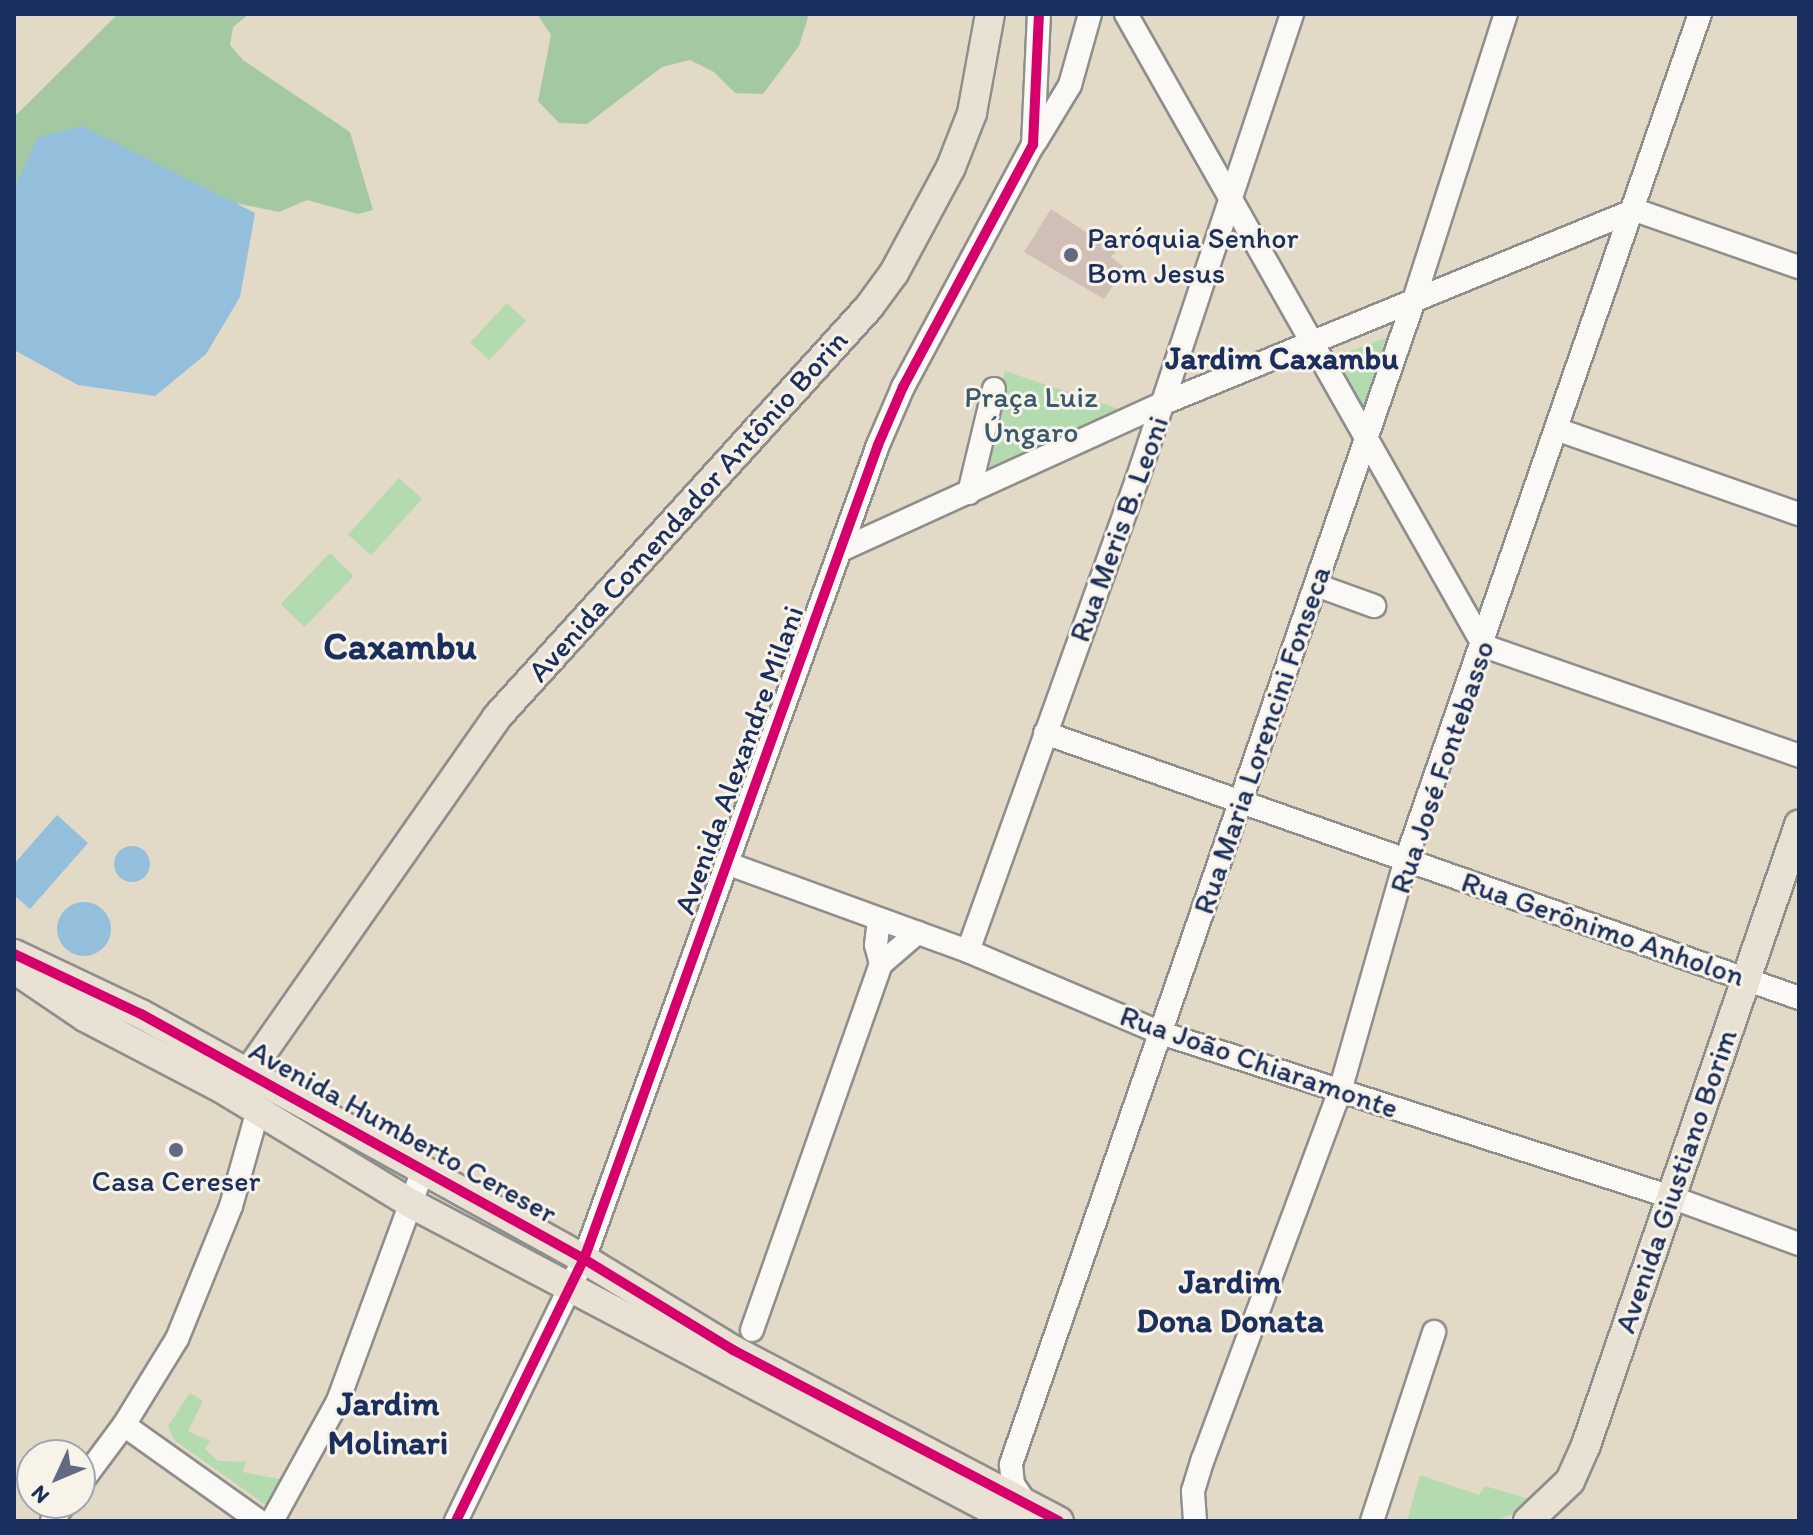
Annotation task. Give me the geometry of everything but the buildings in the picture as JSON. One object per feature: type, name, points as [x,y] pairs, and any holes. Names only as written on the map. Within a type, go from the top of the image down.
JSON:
[{"type":"main road","name":"Avenida Comendador Antônio Borin","points":[[259,1089],[325,969],[435,800],[497,717],[869,307],[894,273],[951,167],[972,113],[990,14]]},
{"type":"main road","name":"Avenida Giustiano Borim","points":[[1528,1521],[1570,1481],[1799,825]]},
{"type":"main road","name":"Avenida Humberto Cereser","points":[[14,954],[94,990],[259,1089],[584,1259],[733,1350],[983,1479],[1019,1512]]},
{"type":"main road","name":"Avenida Humberto Cereser","points":[[14,969],[85,1017],[259,1089],[410,1203],[1019,1512],[1059,1521]]},
{"type":"street","name":"Avenida Alexandre Milani","points":[[456,1521],[584,1259],[634,1132],[726,863],[903,387],[1033,145],[1039,14]]},
{"type":"street","points":[[1033,145],[1070,85],[1090,14]]},
{"type":"street","points":[[1126,14],[1365,443],[1484,646],[1799,756]]},
{"type":"street","name":"Rua Meris B. Leoni","points":[[968,951],[1164,403],[1292,14]]},
{"type":"street","name":"Rua Maria Lorencini Fonseca","points":[[1011,1464],[1414,300],[1506,14]]},
{"type":"street","name":"Rua José Fontebasso","points":[[1195,1521],[1193,1491],[1203,1459],[1340,1091],[1406,860],[1484,646],[1700,14]]},
{"type":"street","points":[[841,550],[1164,403],[1313,345],[1414,300],[1635,210],[1799,267]]},
{"type":"street","points":[[969,493],[994,389]]},
{"type":"street","points":[[1556,429],[1799,514]]},
{"type":"street","points":[[1316,585],[1374,606]]},
{"type":"street","name":"Rua Gerônimo Anholon","points":[[1045,733],[1799,998]]},
{"type":"street","name":"Rua João Chiaramonte","points":[[726,863],[968,951],[1161,1033],[1671,1197],[1799,1244]]},
{"type":"street","points":[[879,920],[876,945],[881,964]]},
{"type":"street","points":[[752,1330],[881,964],[917,933]]},
{"type":"street","points":[[96,1463],[124,1425],[177,1339],[231,1206],[259,1089]]},
{"type":"street","points":[[272,1521],[338,1401],[422,1173]]},
{"type":"street","points":[[1372,1521],[1434,1332]]},
{"type":"street","points":[[124,1425],[258,1521]]},
{"type":"street","points":[[983,1479],[1011,1464],[1019,1512]]},
{"type":"green space","points":[[118,14],[249,14],[233,27],[230,45],[243,60],[350,132],[373,210],[358,214],[307,200],[279,212],[240,204],[200,204],[14,215],[14,117]]},
{"type":"green space","points":[[537,14],[809,14],[799,46],[763,94],[735,93],[714,72],[690,60],[662,67],[587,124],[559,123],[538,101],[551,35]]},
{"type":"green space","points":[[507,303],[526,321],[489,360],[470,342]]},
{"type":"green space","points":[[1391,336],[1367,414],[1333,358]]},
{"type":"green space","name":"Praça Luiz Úngaro","points":[[1005,371],[1122,410],[986,469]]},
{"type":"green space","points":[[399,478],[422,499],[371,555],[348,534]]},
{"type":"green space","points":[[330,553],[354,576],[304,627],[281,604]]},
{"type":"green space","points":[[190,1393],[203,1401],[188,1431],[210,1441],[205,1449],[218,1461],[246,1462],[243,1472],[284,1480],[270,1508],[174,1440],[168,1426]]},
{"type":"green space","points":[[1420,1475],[1479,1495],[1485,1486],[1529,1499],[1524,1509],[1495,1521],[1407,1521]]},
{"type":"water","points":[[82,126],[255,213],[240,297],[206,354],[155,396],[78,385],[14,350],[14,189],[38,137]]},
{"type":"water","points":[[57,815],[88,843],[30,909],[14,895],[14,864]]},
{"type":"water","points":[[132,846],[145,851],[150,864],[145,877],[132,882],[119,877],[114,864],[119,851]]},
{"type":"water","points":[[84,902],[103,910],[111,929],[103,948],[84,956],[65,948],[57,929],[65,910]]},
{"type":"cycle path","points":[[456,1521],[584,1259],[878,445],[903,387],[1033,145],[1039,14]]},
{"type":"cycle path","points":[[14,954],[141,1014],[584,1259],[733,1350],[1059,1521]]},
{"type":"place","name":"Paróquia Senhor Bom Jesus","points":[[1071,255]]},
{"type":"place","name":"Casa Cereser","points":[[176,1150]]},
{"type":"district","name":"Jardim Caxambu","points":[[1282,358]]},
{"type":"district","name":"Caxambu","points":[[400,647]]},
{"type":"district","name":"Jardim Dona Donata","points":[[1230,1300]]},
{"type":"district","name":"Jardim Molinari","points":[[388,1422]]}]
